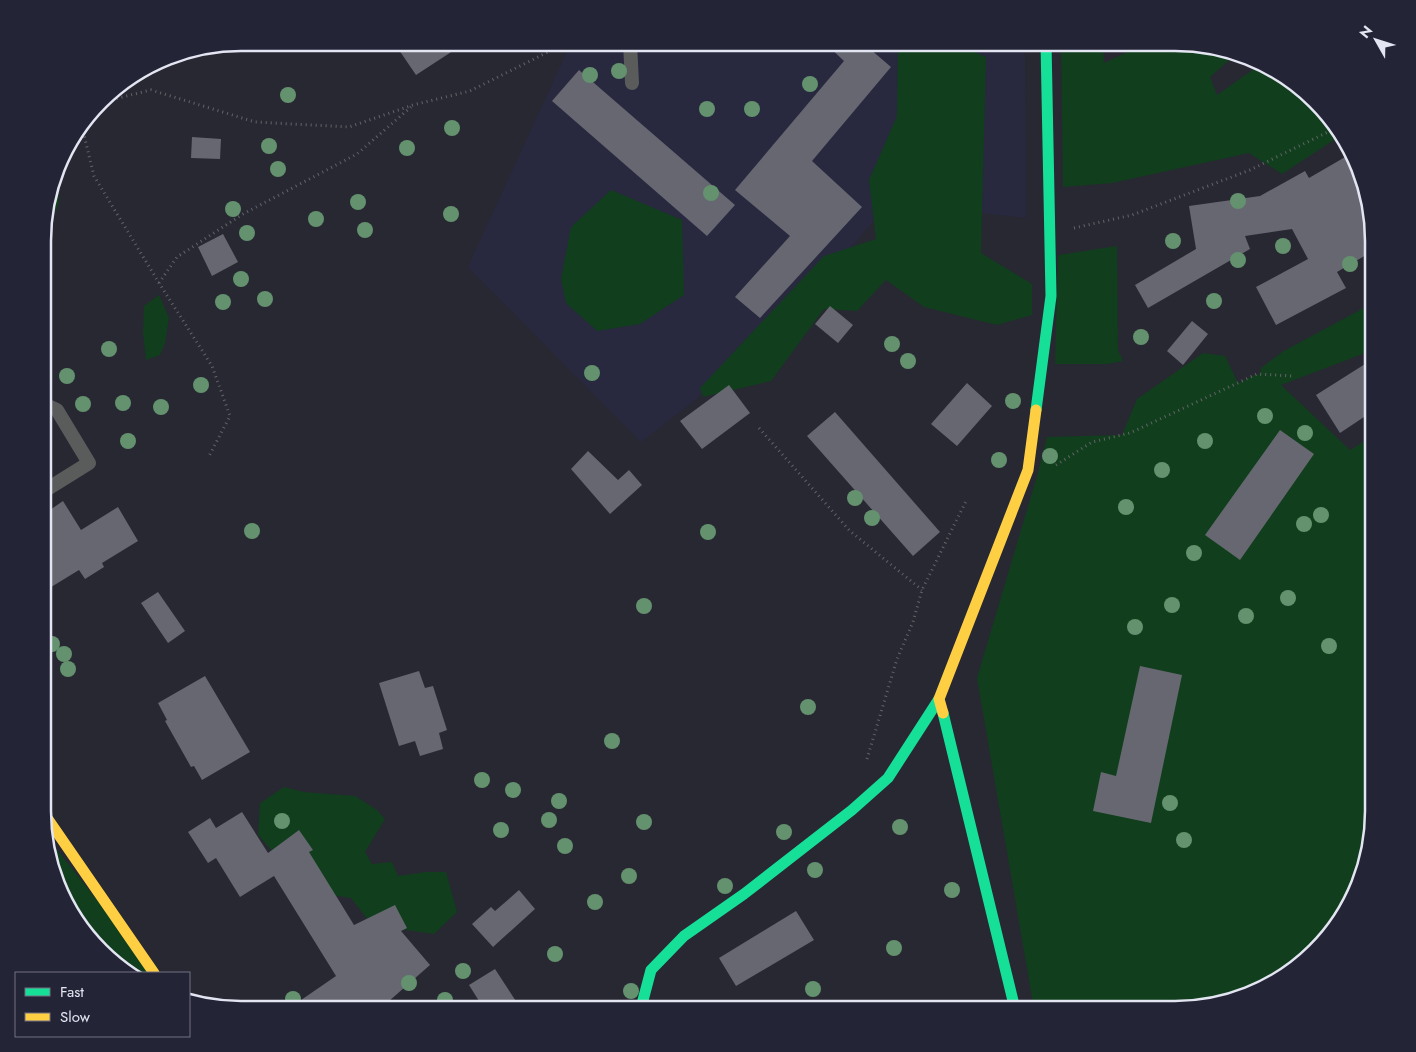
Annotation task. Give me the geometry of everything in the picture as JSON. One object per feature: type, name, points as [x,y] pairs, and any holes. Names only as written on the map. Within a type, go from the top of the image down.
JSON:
[{"type":"street","points":[[643,1001],[651,970],[684,936],[744,894],[852,810],[888,778],[939,699],[1028,470],[1051,296],[1046,51]]},
{"type":"street","points":[[939,699],[1013,1001]]},
{"type":"street","points":[[52,825],[153,972]]},
{"type":"lane","points":[[630,51],[632,83]]},
{"type":"lane","points":[[51,407],[58,410],[89,463],[51,487]]},
{"type":"path","points":[[115,99],[152,90],[255,122],[349,127],[413,105],[470,91],[550,51]]},
{"type":"path","points":[[159,283],[178,256],[243,214],[357,154],[413,105]]},
{"type":"path","points":[[1050,234],[1132,215],[1250,170],[1330,131]]},
{"type":"path","points":[[84,135],[94,176],[212,366],[230,416],[208,458]]},
{"type":"path","points":[[1053,467],[1092,442],[1130,433],[1257,374],[1292,376]]},
{"type":"path","points":[[759,428],[850,531],[922,590]]},
{"type":"path","points":[[866,763],[897,659],[913,622],[922,590],[967,499]]},
{"type":"shaded area","points":[[567,51],[1025,51],[1026,218],[889,203],[769,342],[641,442],[468,267]]},
{"type":"green space","points":[[898,51],[972,51],[986,57],[981,253],[1032,284],[1032,315],[997,325],[924,307],[886,280],[857,311],[824,309],[771,381],[703,397],[700,388],[824,256],[876,239],[869,180],[897,116]]},
{"type":"green space","points":[[1061,51],[1103,51],[1104,63],[1129,51],[1200,53],[1230,59],[1210,77],[1217,95],[1254,69],[1280,83],[1300,98],[1318,116],[1335,139],[1282,174],[1249,153],[1112,183],[1063,187]]},
{"type":"green space","points":[[58,190],[59,203],[53,217]]},
{"type":"green space","points":[[611,190],[682,220],[684,295],[640,324],[597,331],[566,303],[561,279],[571,227]]},
{"type":"green space","points":[[1117,246],[1118,350],[1123,361],[1107,364],[1055,364],[1058,255]]},
{"type":"green space","points":[[159,295],[169,318],[165,343],[160,355],[146,360],[143,332],[144,306]]},
{"type":"green space","points":[[1365,307],[1365,353],[1281,385],[1350,450],[1365,441],[1365,811],[1363,836],[1355,872],[1333,916],[1318,936],[1300,954],[1270,975],[1236,991],[1200,999],[1175,1001],[1033,1001],[977,678],[1047,437],[1122,435],[1137,399],[1203,353],[1225,356],[1238,383],[1257,374],[1260,375],[1261,368],[1282,352]]},
{"type":"green space","points":[[284,787],[304,792],[355,796],[377,810],[385,819],[365,852],[372,864],[392,862],[398,876],[426,872],[446,872],[457,912],[434,934],[372,925],[351,898],[324,894],[290,871],[258,835],[260,803]]},
{"type":"green space","points":[[55,847],[154,972],[141,972],[126,962],[90,926],[66,884]]},
{"type":"building","points":[[400,51],[453,51],[416,75]]},
{"type":"building","points":[[833,51],[872,51],[891,67],[812,161],[862,207],[760,318],[735,297],[790,236],[735,190],[844,61]]},
{"type":"building","points":[[579,70],[735,205],[707,236],[552,101]]},
{"type":"building","points":[[192,137],[221,139],[220,159],[191,158]]},
{"type":"building","points":[[1345,157],[1355,180],[1363,216],[1365,256],[1337,272],[1346,288],[1276,325],[1256,287],[1308,259],[1292,229],[1245,236],[1250,249],[1148,308],[1135,285],[1196,249],[1189,206],[1260,196],[1305,171],[1309,178]]},
{"type":"building","points":[[223,234],[238,262],[212,276],[198,247]]},
{"type":"building","points":[[830,306],[853,325],[838,343],[815,324]]},
{"type":"building","points":[[1192,321],[1208,334],[1183,365],[1167,351]]},
{"type":"building","points":[[1365,364],[1365,416],[1340,433],[1316,395]]},
{"type":"building","points":[[967,383],[992,406],[957,446],[931,424]]},
{"type":"building","points":[[729,385],[750,413],[702,449],[680,421]]},
{"type":"building","points":[[835,412],[940,532],[913,556],[807,436]]},
{"type":"building","points":[[1280,430],[1314,454],[1240,560],[1205,535]]},
{"type":"building","points":[[588,451],[618,480],[629,470],[642,485],[610,514],[571,469]]},
{"type":"building","points":[[63,501],[81,530],[118,507],[138,541],[102,563],[104,567],[85,579],[79,570],[51,587],[51,509]]},
{"type":"building","points":[[158,592],[185,631],[168,643],[141,603]]},
{"type":"building","points":[[1140,666],[1182,675],[1151,823],[1093,811],[1101,772],[1116,776]]},
{"type":"building","points":[[419,671],[425,688],[433,686],[447,730],[439,733],[443,749],[420,756],[415,741],[399,746],[379,683]]},
{"type":"building","points":[[205,676],[250,752],[202,780],[194,766],[191,767],[165,721],[167,720],[158,703]]},
{"type":"building","points":[[242,812],[268,853],[299,830],[313,850],[309,852],[354,925],[395,905],[407,928],[401,931],[430,965],[389,1001],[300,1001],[336,976],[274,876],[240,897],[216,858],[208,863],[188,832],[210,818],[216,828]]},
{"type":"building","points":[[519,890],[535,909],[493,947],[472,924],[491,907],[495,911]]},
{"type":"building","points":[[796,911],[814,940],[736,986],[719,958]]},
{"type":"building","points":[[495,969],[516,1001],[479,1001],[469,985]]},
{"type":"traffic: fast","points":[[1036,410],[1051,296],[1046,51]]},
{"type":"traffic: fast","points":[[643,1001],[651,970],[684,936],[744,894],[852,810],[888,778],[939,699]]},
{"type":"traffic: fast","points":[[943,713],[1013,1001]]},
{"type":"traffic: slow","points":[[943,713],[939,699],[1028,470],[1036,410]]},
{"type":"traffic: slow","points":[[52,825],[153,972]]}]
